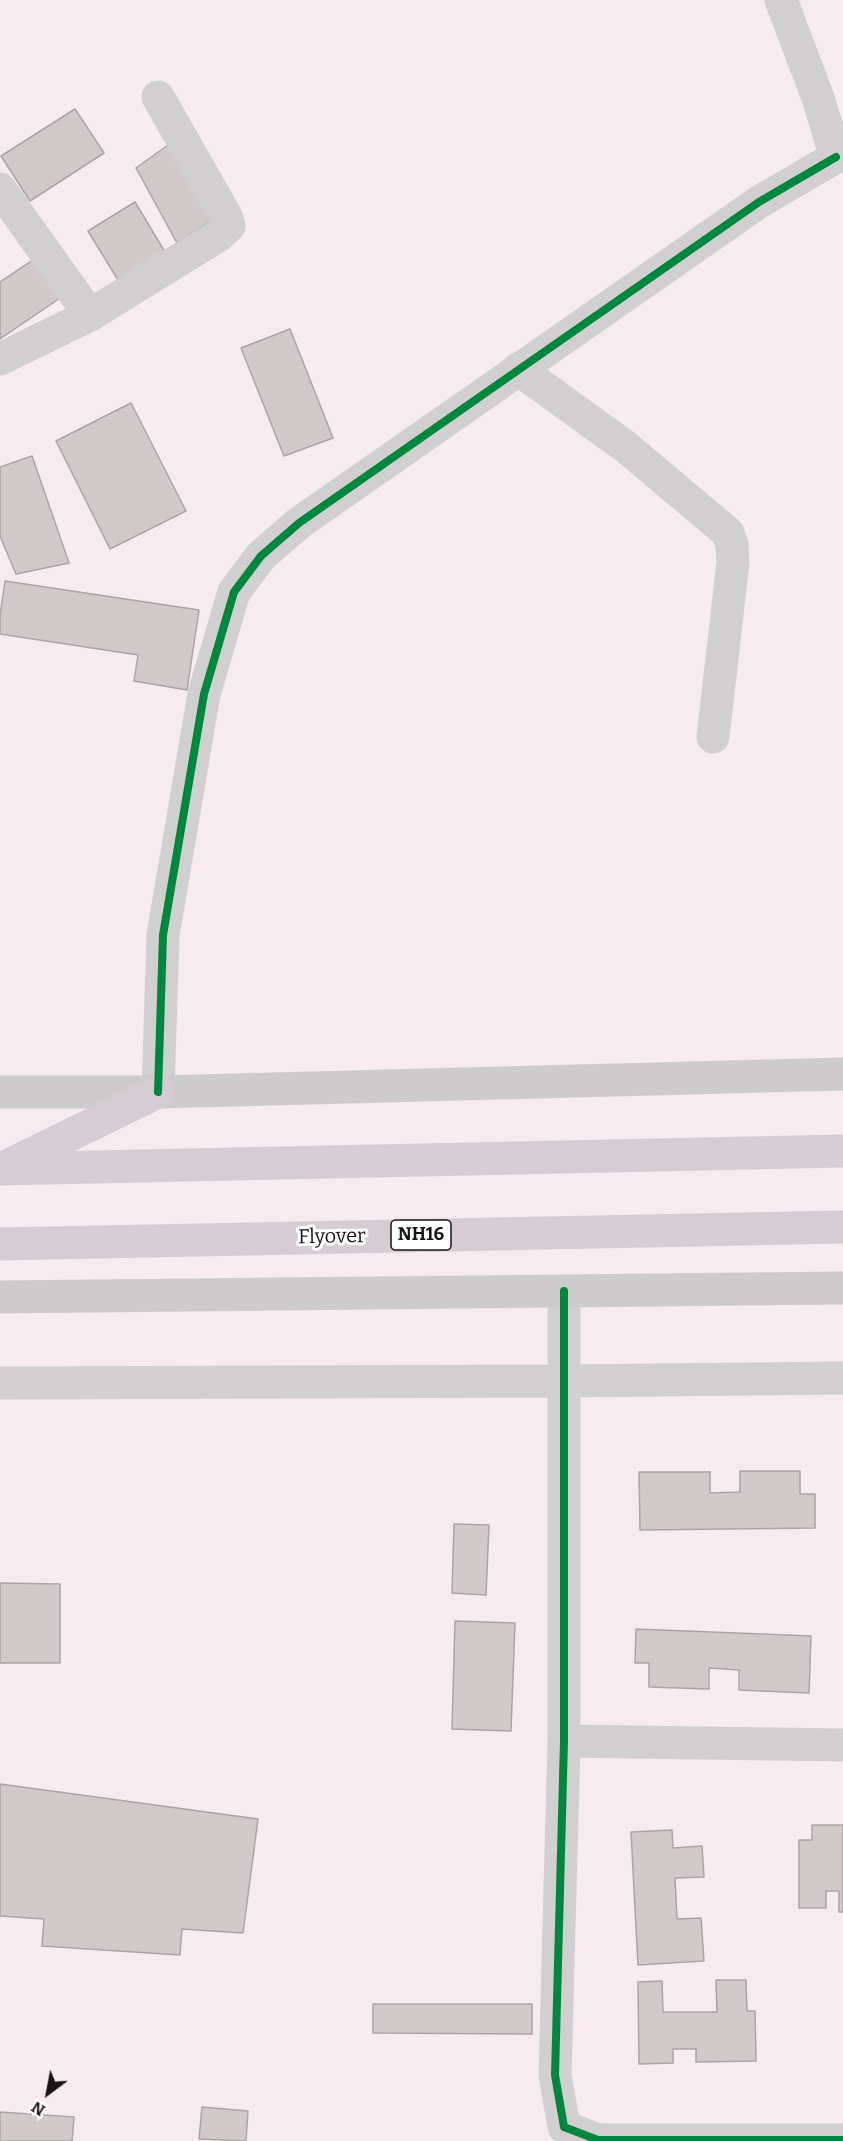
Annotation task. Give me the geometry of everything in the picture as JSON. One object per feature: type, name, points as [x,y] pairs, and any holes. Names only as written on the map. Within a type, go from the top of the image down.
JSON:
[{"type":"highway","points":[[1,1169],[158,1092]]},
{"type":"highway","points":[[1,1169],[843,1151]]},
{"type":"highway","name":"Flyover","points":[[0,1244],[843,1227]]},
{"type":"street","points":[[158,1092],[163,935],[204,694],[234,592],[261,556],[298,523],[759,202],[839,155],[781,0]]},
{"type":"street","points":[[0,359],[90,315],[218,236],[229,226],[227,218],[158,97]]},
{"type":"street","points":[[0,189],[90,315]]},
{"type":"street","points":[[518,369],[626,447],[728,533],[732,545],[733,562],[713,737]]},
{"type":"street","points":[[0,1092],[158,1092],[843,1074]]},
{"type":"street","points":[[0,1297],[843,1288]]},
{"type":"street","points":[[564,1291],[564,1741],[555,2075],[564,2127],[598,2140],[843,2140]]},
{"type":"street","points":[[0,1383],[843,1378]]},
{"type":"street","points":[[564,1741],[843,1745]]},
{"type":"building","points":[[75,109],[104,153],[30,201],[1,156]]},
{"type":"building","points":[[179,137],[218,217],[177,243],[136,168]]},
{"type":"building","points":[[135,202],[165,252],[118,280],[88,231]]},
{"type":"building","points":[[39,256],[66,294],[0,339],[0,282]]},
{"type":"building","points":[[290,329],[333,438],[284,456],[241,348]]},
{"type":"building","points":[[131,403],[186,511],[110,549],[56,441]]},
{"type":"building","points":[[32,456],[69,563],[16,574],[0,536],[0,467]]},
{"type":"building","points":[[5,581],[199,610],[187,690],[134,681],[138,655],[0,634]]},
{"type":"building","points":[[740,1471],[800,1471],[800,1494],[815,1494],[815,1528],[640,1530],[639,1472],[710,1472],[710,1493],[740,1492]]},
{"type":"building","points":[[454,1524],[489,1525],[486,1595],[452,1593]]},
{"type":"building","points":[[0,1583],[60,1584],[60,1663],[0,1663]]},
{"type":"building","points":[[455,1621],[515,1623],[511,1731],[452,1729]]},
{"type":"building","points":[[636,1629],[811,1636],[809,1693],[739,1690],[739,1670],[709,1668],[709,1689],[649,1687],[649,1663],[635,1663]]},
{"type":"building","points":[[0,1784],[258,1819],[243,1933],[182,1929],[180,1955],[42,1946],[44,1919],[0,1916]]},
{"type":"building","points":[[812,1825],[843,1825],[843,1912],[839,1912],[839,1891],[826,1891],[826,1908],[799,1908],[799,1840],[812,1840]]},
{"type":"building","points":[[672,1830],[673,1848],[702,1846],[704,1877],[675,1878],[677,1919],[701,1918],[704,1961],[638,1965],[631,1832]]},
{"type":"building","points":[[716,1980],[746,1980],[747,2011],[755,2011],[756,2061],[696,2062],[696,2049],[673,2049],[673,2063],[639,2064],[638,1982],[662,1981],[663,2012],[717,2012]]},
{"type":"building","points":[[373,2004],[532,2004],[532,2034],[373,2033]]},
{"type":"building","points":[[202,2107],[248,2111],[246,2141],[199,2139]]},
{"type":"building","points":[[0,2112],[74,2117],[72,2141],[0,2141]]},
{"type":"cycle path","points":[[158,1092],[163,935],[204,694],[234,592],[261,556],[299,523],[759,202],[836,157]]},
{"type":"cycle path","points":[[564,1291],[564,1741],[555,2075],[564,2127],[598,2140],[843,2140]]}]
